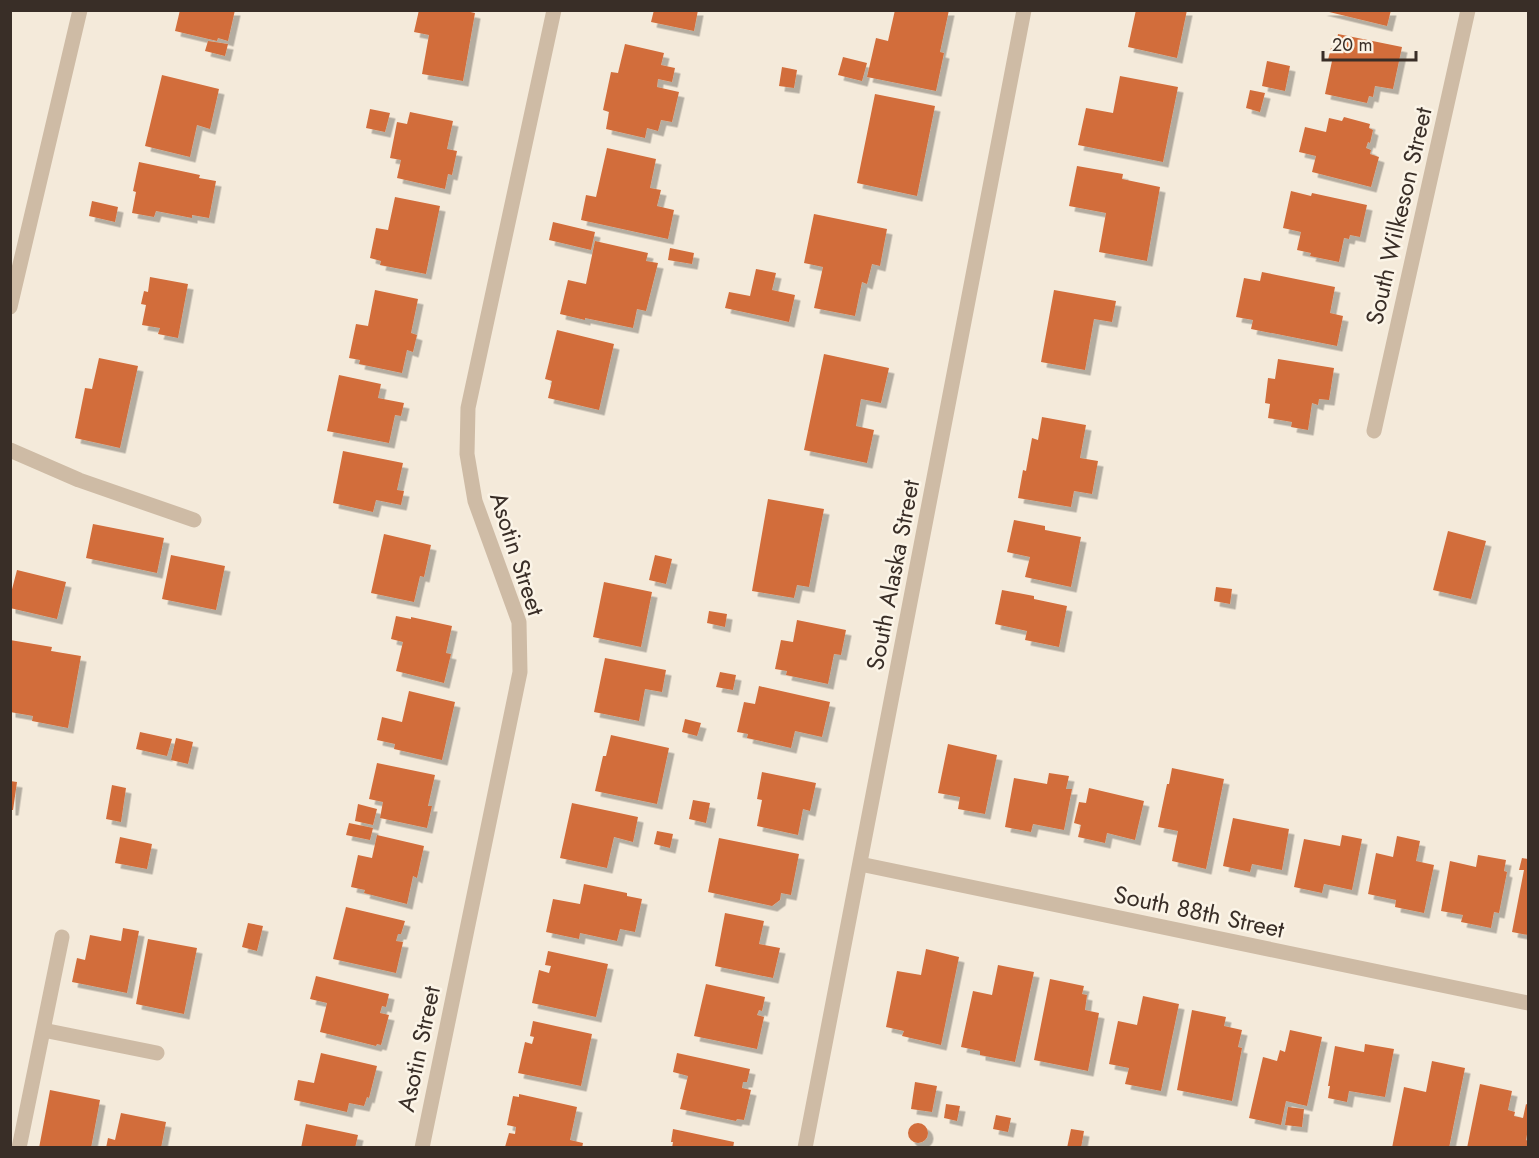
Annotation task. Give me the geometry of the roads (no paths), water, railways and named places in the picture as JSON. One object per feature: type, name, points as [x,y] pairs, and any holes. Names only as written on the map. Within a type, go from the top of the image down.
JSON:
[{"type":"street","points":[[10,307],[80,10]]},
{"type":"street","name":"Asotin Street","points":[[422,1148],[520,672],[519,622],[475,501],[467,454],[468,408],[554,10]]},
{"type":"street","name":"South Alaska Street","points":[[805,1148],[1024,10]]},
{"type":"street","name":"South Wilkeson Street","points":[[1374,431],[1468,10]]},
{"type":"street","points":[[10,450],[79,480],[195,520]]},
{"type":"street","name":"South 88th Street","points":[[860,864],[1528,1003]]},
{"type":"street","points":[[19,1148],[62,937]]},
{"type":"street","points":[[43,1030],[157,1053]]}]
